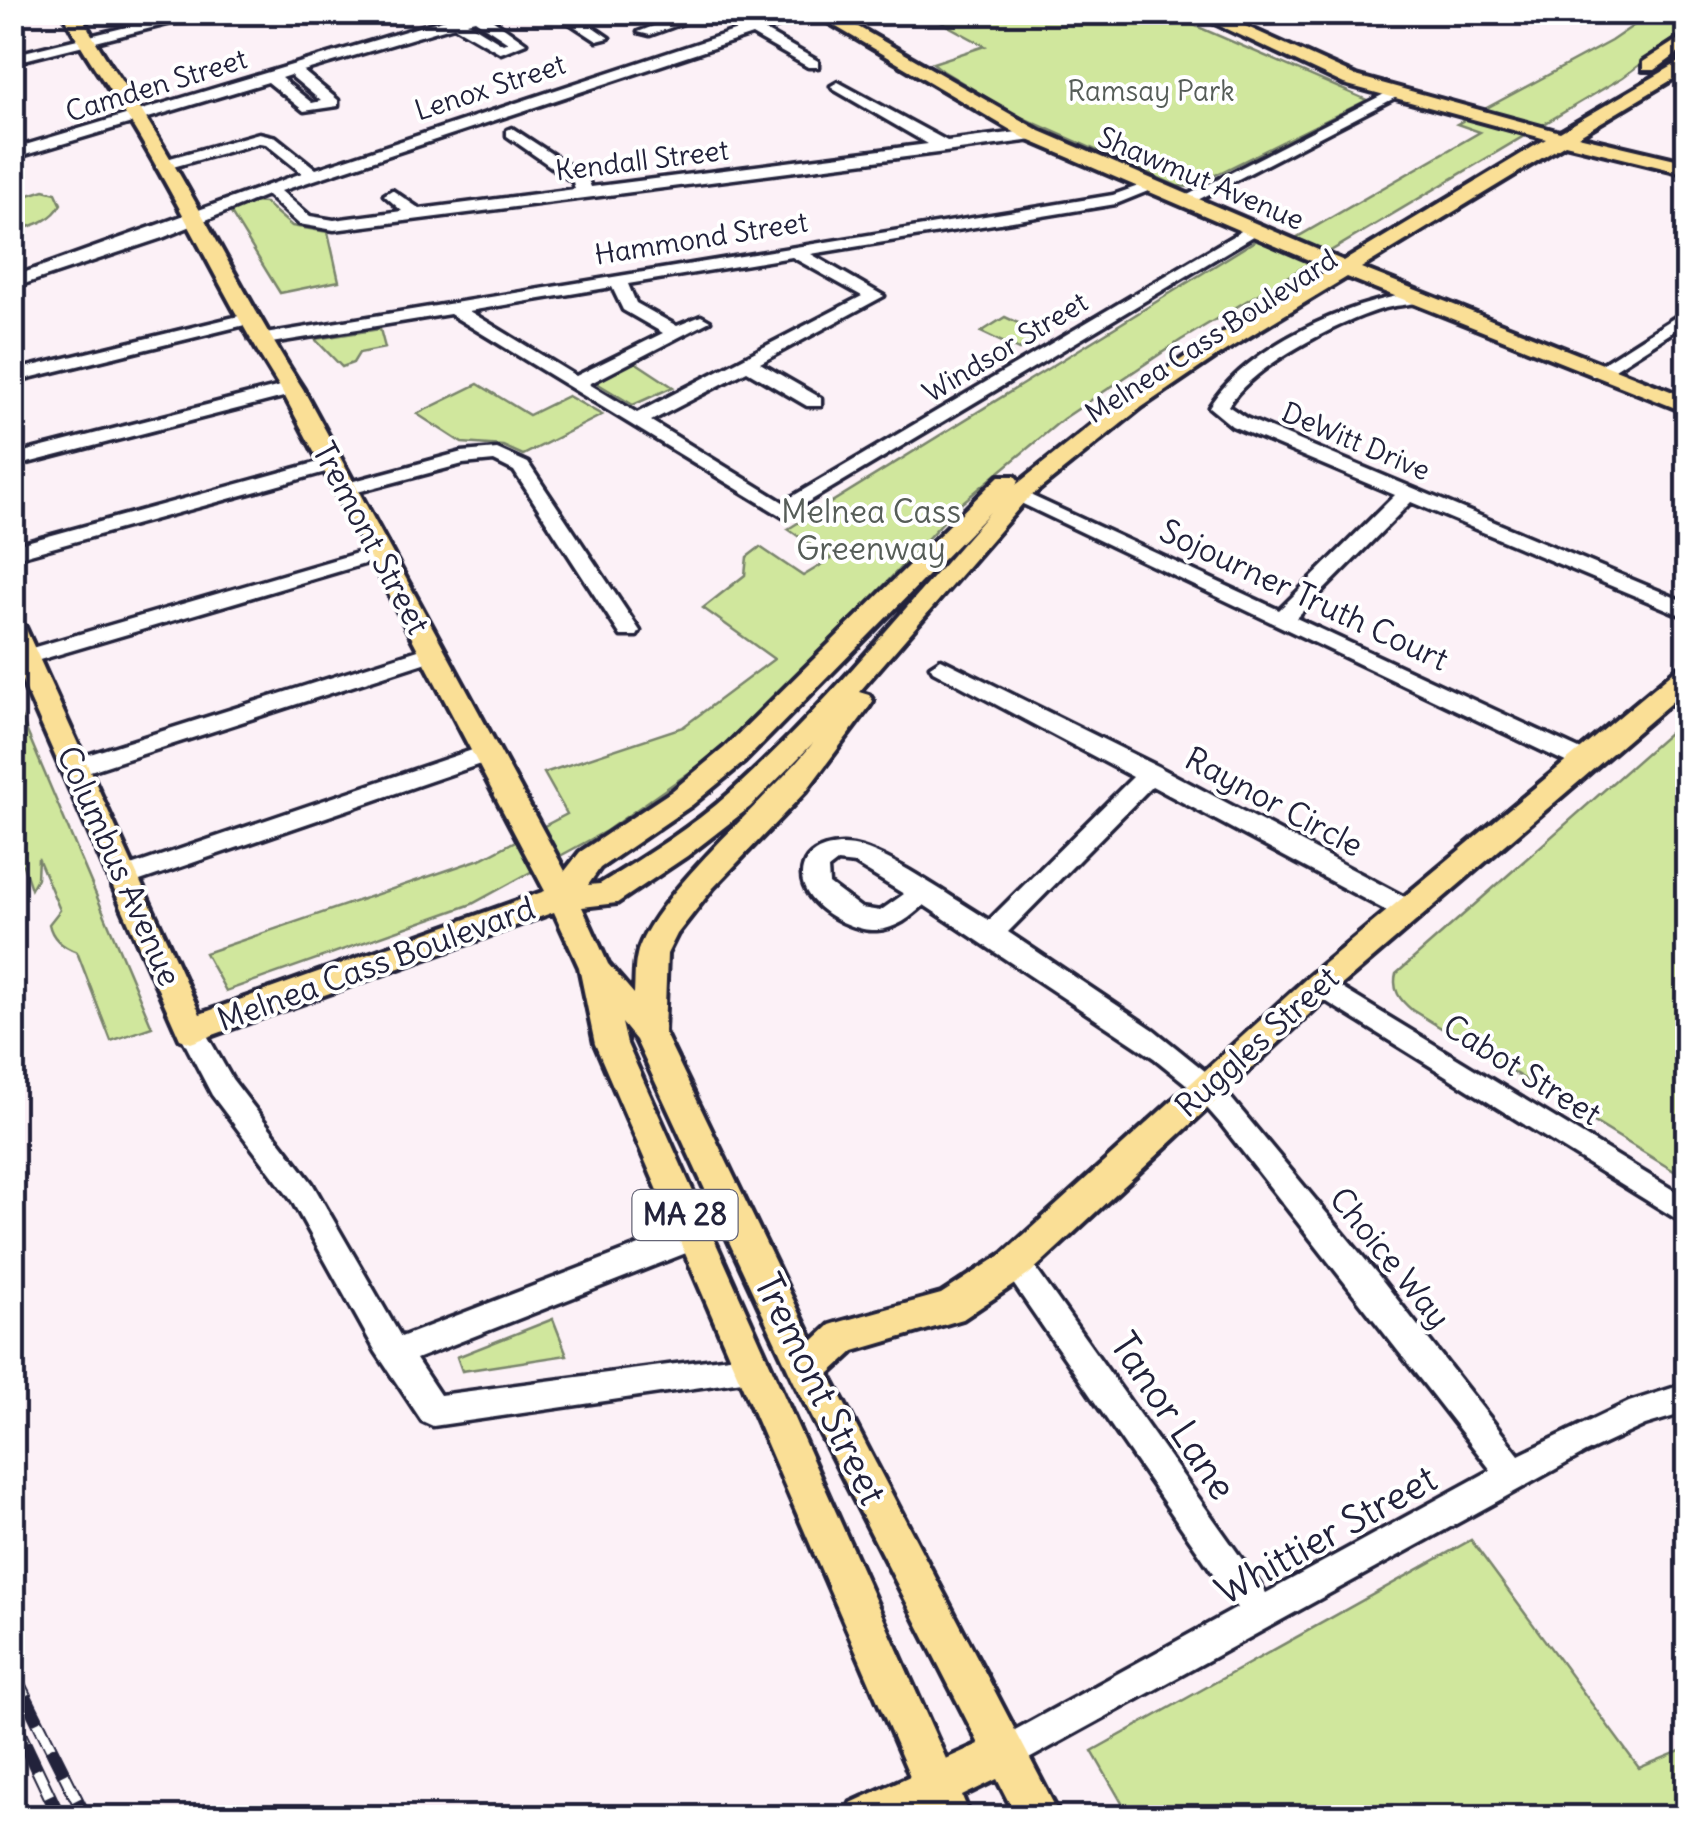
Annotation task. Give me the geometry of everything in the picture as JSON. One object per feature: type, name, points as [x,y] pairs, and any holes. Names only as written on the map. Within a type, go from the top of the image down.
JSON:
[{"type":"main road","name":"Tremont Street","points":[[71,12],[94,40],[190,219],[292,389],[562,898],[594,967],[611,1044],[943,1801]]},
{"type":"main road","name":"Tremont Street","points":[[92,12],[94,40]]},
{"type":"main road","name":"Shawmut Avenue","points":[[819,12],[1034,135],[1415,298],[1688,406]]},
{"type":"main road","points":[[1199,12],[1232,19],[1331,74],[1552,136],[1688,168]]},
{"type":"main road","name":"Melnea Cass Boulevard","points":[[1552,136],[1688,38]]},
{"type":"main road","name":"Melnea Cass Boulevard","points":[[191,1030],[562,898],[610,892],[678,849],[740,800],[796,746],[940,584],[1050,442],[1131,382],[1552,136],[1688,62]]},
{"type":"main road","name":"Melnea Cass Boulevard","points":[[562,898],[590,860],[682,798],[734,755],[1008,492]]},
{"type":"main road","points":[[648,1032],[652,954],[666,927],[682,903],[772,811],[822,752],[927,611],[940,584]]},
{"type":"main road","name":"Columbus Avenue","points":[[12,627],[191,1030]]},
{"type":"main road","name":"Ruggles Street","points":[[807,1370],[843,1337],[950,1308],[1016,1264],[1320,985],[1688,673]]},
{"type":"main road","name":"Tremont Street","points":[[594,967],[648,1032],[807,1370],[1040,1818]]},
{"type":"main road","points":[[866,1818],[943,1801],[1007,1753]]},
{"type":"street","points":[[12,59],[208,12]]},
{"type":"street","points":[[560,12],[602,38]]},
{"type":"street","points":[[646,32],[706,12]]},
{"type":"street","name":"Lenox Street","points":[[12,283],[312,174],[808,12]]},
{"type":"street","points":[[1232,19],[1266,12]]},
{"type":"street","points":[[456,22],[500,49],[519,43],[482,14]]},
{"type":"street","name":"Camden Street","points":[[12,154],[482,14]]},
{"type":"street","points":[[754,30],[813,64]]},
{"type":"street","points":[[270,76],[309,108],[333,102],[292,70]]},
{"type":"street","points":[[838,86],[944,147]]},
{"type":"street","points":[[1184,201],[1401,91]]},
{"type":"street","points":[[512,133],[580,180],[584,193]]},
{"type":"street","name":"Kendall Street","points":[[269,189],[305,220],[319,225],[1034,135]]},
{"type":"street","points":[[162,165],[259,138],[271,140],[312,174]]},
{"type":"street","name":"Hammond Street","points":[[12,376],[253,329],[451,307],[1116,200],[1150,187]]},
{"type":"street","points":[[392,195],[417,215]]},
{"type":"street","name":"Windsor Street","points":[[637,422],[783,510],[1254,231]]},
{"type":"street","points":[[451,307],[637,422],[875,296],[792,251]]},
{"type":"street","points":[[618,279],[629,306],[675,332]]},
{"type":"street","name":"DeWitt Drive","points":[[1415,298],[1376,306],[1328,327],[1256,369],[1222,396],[1218,408],[1239,422],[1688,611]]},
{"type":"street","points":[[1598,372],[1688,314]]},
{"type":"street","points":[[575,384],[700,321]]},
{"type":"street","points":[[750,364],[814,402]]},
{"type":"street","points":[[12,461],[292,389]]},
{"type":"street","points":[[346,488],[462,458],[498,455],[521,467],[629,631]]},
{"type":"street","points":[[12,553],[333,464]]},
{"type":"street","name":"Sojourner Truth Court","points":[[1008,492],[1582,760]]},
{"type":"street","points":[[1280,620],[1409,492]]},
{"type":"street","points":[[26,656],[381,552]]},
{"type":"street","points":[[76,767],[432,652]]},
{"type":"street","points":[[941,666],[1151,773]]},
{"type":"street","points":[[125,877],[487,753]]},
{"type":"street","name":"Raynor Circle","points":[[992,933],[1151,773],[1407,910]]},
{"type":"street","points":[[922,892],[992,933],[1183,1066],[1205,1089]]},
{"type":"street","name":"Cabot Street","points":[[1320,985],[1688,1214]]},
{"type":"street","name":"Columbus Avenue","points":[[191,1030],[222,1087],[310,1206],[394,1353],[433,1411],[752,1368]]},
{"type":"street","name":"Choice Way","points":[[1205,1089],[1381,1298],[1515,1476]]},
{"type":"street","points":[[394,1353],[694,1237]]},
{"type":"street","name":"Tanor Lane","points":[[1016,1264],[1031,1279],[1262,1615]]},
{"type":"street","name":"Whittier Street","points":[[1007,1753],[1574,1442],[1640,1412],[1688,1397]]},
{"type":"green space","name":"Ramsay Park","points":[[962,13],[1166,13],[1367,100],[1191,187],[1177,186],[1016,115],[933,63],[985,46],[939,21]]},
{"type":"green space","name":"Melnea Cass Greenway","points":[[1652,13],[1687,13],[1687,29],[1623,77],[1181,340],[1063,419],[957,507],[845,627],[710,758],[606,831],[472,904],[226,991],[205,953],[483,858],[567,814],[544,773],[683,727],[774,659],[703,608],[745,575],[747,557],[760,547],[803,576],[831,559],[788,529],[1271,231],[1292,240],[1480,132],[1457,124],[1611,41]]},
{"type":"green space","points":[[44,190],[56,193],[61,204],[57,210],[40,222],[13,232],[13,200]]},
{"type":"green space","points":[[251,202],[265,203],[292,226],[328,232],[339,281],[280,293],[229,210]]},
{"type":"green space","points":[[1005,317],[1044,335],[1019,350],[981,332]]},
{"type":"green space","points":[[380,329],[385,348],[359,353],[353,363],[342,367],[315,339]]},
{"type":"green space","points":[[632,360],[673,387],[633,405],[595,382]]},
{"type":"green space","points":[[478,384],[529,415],[568,396],[602,415],[523,455],[503,446],[462,443],[417,414]]},
{"type":"green space","points":[[12,696],[152,1027],[111,1041],[77,952],[59,942],[50,929],[49,924],[60,910],[38,858],[37,878],[31,889],[23,865],[13,859],[13,813],[22,816],[13,790]]},
{"type":"green space","points":[[1687,717],[1687,1179],[1412,1010],[1398,994],[1395,980],[1396,974]]},
{"type":"green space","points":[[553,1319],[567,1355],[462,1371],[457,1357]]},
{"type":"green space","points":[[1471,1540],[1639,1768],[1687,1748],[1687,1817],[1130,1817],[1092,1751]]},
{"type":"railway","points":[[12,1670],[86,1818]]},
{"type":"railway","points":[[12,1717],[60,1818]]}]
